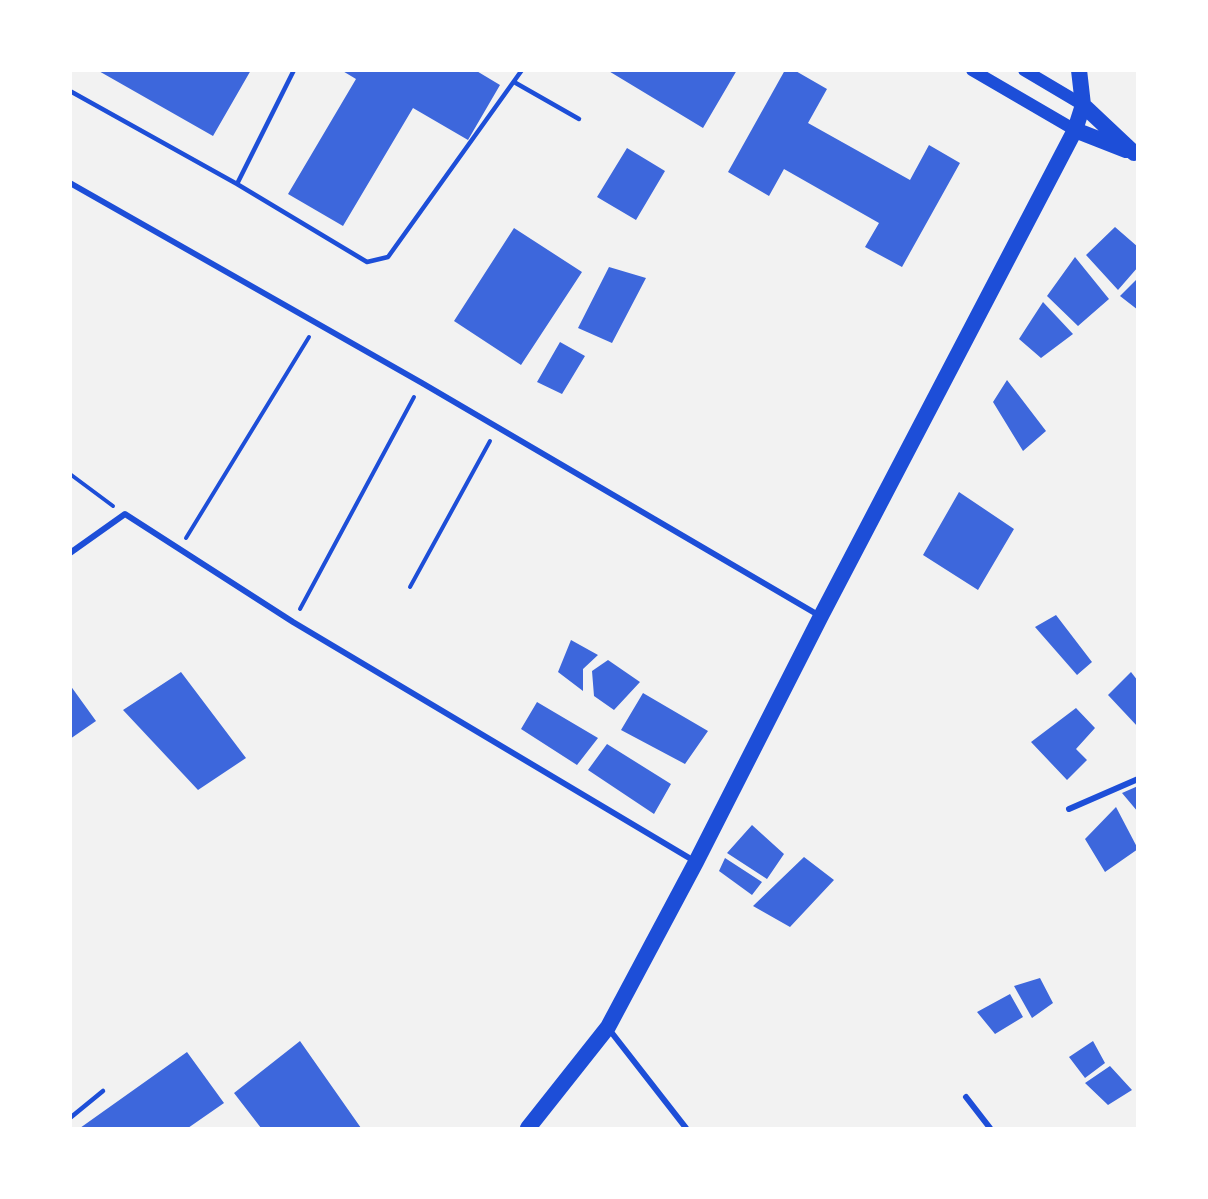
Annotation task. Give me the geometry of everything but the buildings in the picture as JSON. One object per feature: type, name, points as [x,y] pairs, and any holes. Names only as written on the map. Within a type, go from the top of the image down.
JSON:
[{"type":"highway","points":[[528,1128],[608,1027],[696,862],[821,616],[1075,130],[1083,105],[1079,70]]},
{"type":"highway","points":[[1083,105],[1136,155]]},
{"type":"highway","points":[[1075,130],[1136,155]]},
{"type":"main road","points":[[972,70],[1075,130]]},
{"type":"main road","points":[[1024,70],[1083,105]]},
{"type":"street","points":[[70,183],[422,383],[821,616]]},
{"type":"street","points":[[70,553],[125,514],[293,622],[696,862]]},
{"type":"street","points":[[1069,809],[1137,779]]},
{"type":"street","points":[[608,1027],[686,1128]]},
{"type":"street","points":[[966,1097],[990,1128]]},
{"type":"lane","points":[[237,184],[294,70]]},
{"type":"lane","points":[[70,91],[237,184],[367,262],[388,257],[522,70]]},
{"type":"lane","points":[[514,82],[579,119]]},
{"type":"lane","points":[[70,1118],[103,1091]]},
{"type":"path","points":[[179,548],[317,324]]},
{"type":"path","points":[[293,622],[422,383]]},
{"type":"path","points":[[410,587],[498,427]]},
{"type":"path","points":[[70,474],[125,514]]}]
